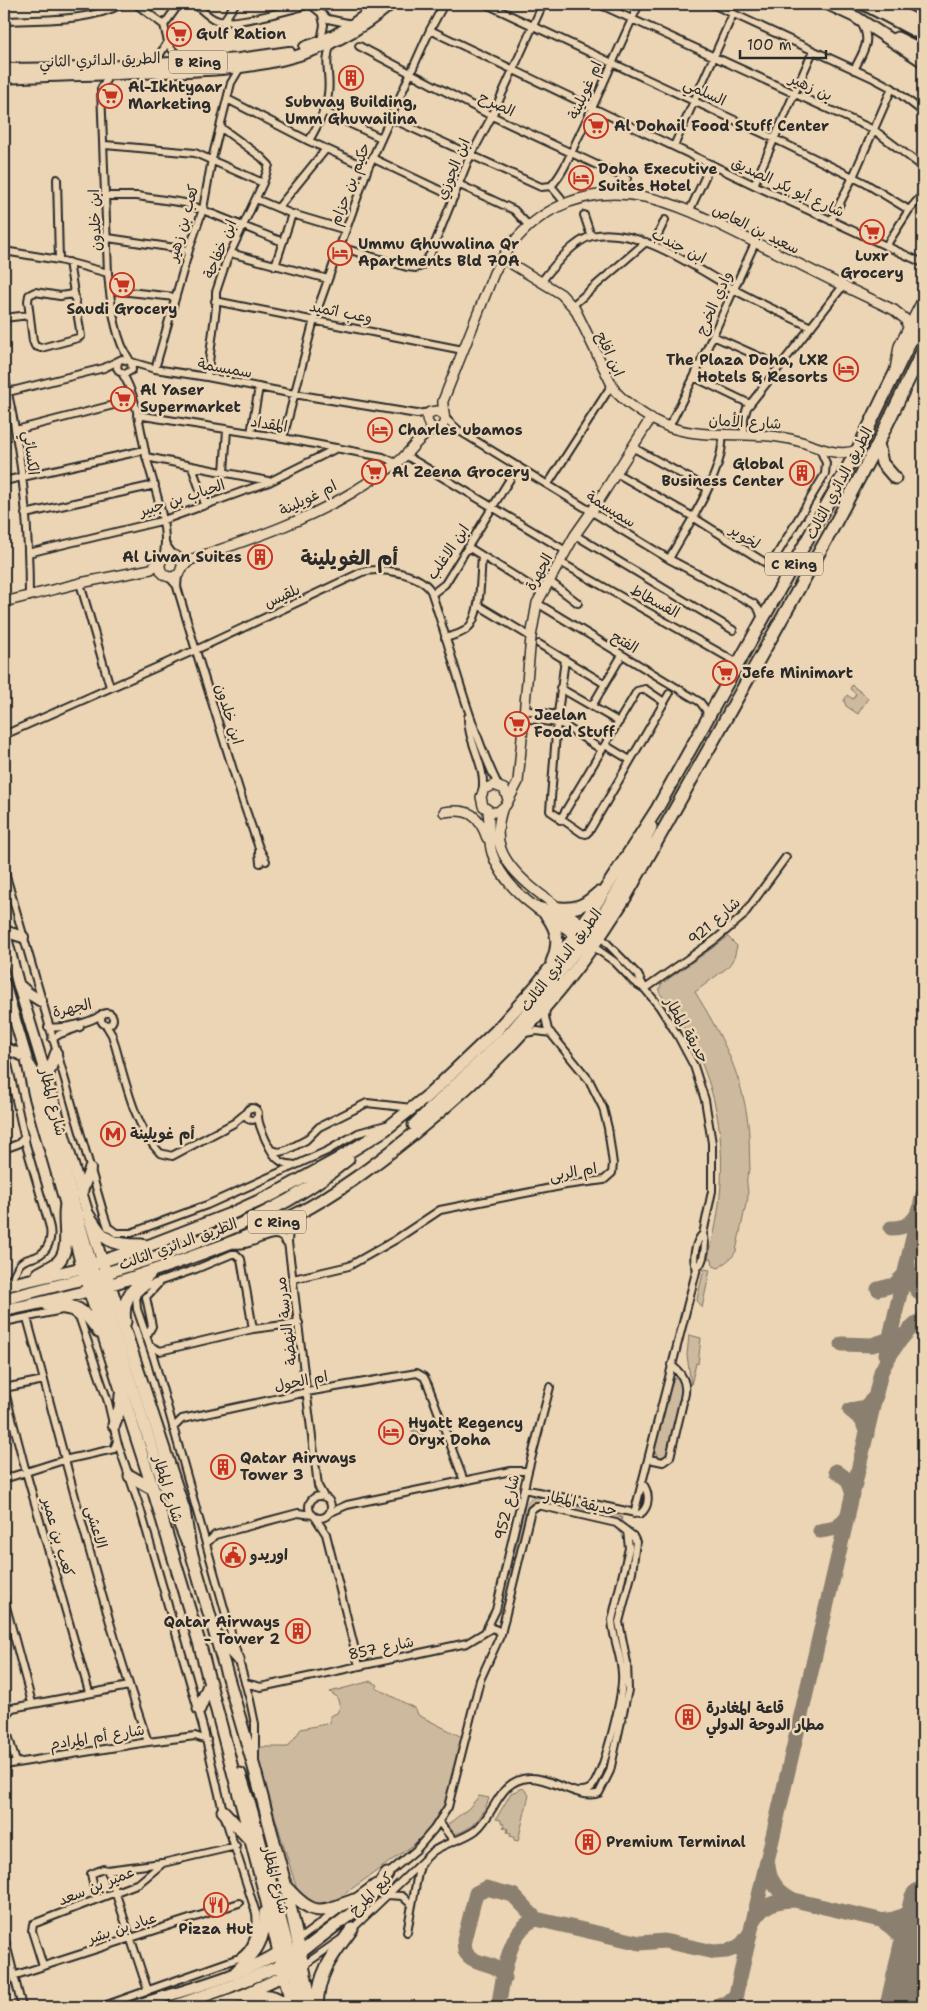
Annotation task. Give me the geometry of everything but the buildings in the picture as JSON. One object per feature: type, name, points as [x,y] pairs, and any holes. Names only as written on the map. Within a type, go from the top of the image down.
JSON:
[{"type":"highway","points":[[864,4],[923,35]]},
{"type":"highway","points":[[880,4],[923,24]]},
{"type":"highway","points":[[857,18],[923,51]]},
{"type":"highway","points":[[857,18],[923,61]]},
{"type":"highway","name":"الطريق الدائري الثالث","points":[[95,1281],[102,1261],[153,1244],[252,1205],[304,1178],[368,1141],[394,1123],[413,1109],[486,1042],[547,973],[588,936],[609,884],[657,809],[857,450],[896,371],[920,313]]},
{"type":"highway","name":"الطريق الدائري الثالث","points":[[5,1285],[31,1280],[95,1281],[154,1272],[297,1214],[342,1187],[389,1153],[467,1089],[522,1034],[546,1008],[588,936],[652,851],[878,443],[923,350]]},
{"type":"highway","points":[[878,443],[882,463],[895,478]]},
{"type":"highway","points":[[389,1153],[421,1118],[510,1033],[539,1000],[588,936],[635,863],[646,841],[657,809]]},
{"type":"highway","points":[[560,908],[583,906],[609,884]]},
{"type":"highway","points":[[538,908],[553,912],[588,936]]},
{"type":"highway","points":[[547,916],[556,929],[558,941],[556,953],[547,973]]},
{"type":"highway","points":[[27,1060],[42,1093],[95,1281],[164,1485],[178,1523],[190,1548]]},
{"type":"highway","points":[[4,1299],[95,1281],[202,1240],[275,1208],[321,1181],[368,1141]]},
{"type":"highway","points":[[31,1280],[37,1274],[58,1262],[64,1253],[66,1246],[64,1223],[66,1205]]},
{"type":"highway","points":[[87,1214],[102,1235],[113,1243],[124,1245],[153,1244]]},
{"type":"highway","points":[[130,1350],[124,1317],[125,1304],[131,1290],[154,1272]]},
{"type":"highway","name":"الطريق الدائري الثالث","points":[[4,1310],[28,1305],[95,1281]]},
{"type":"highway","name":"شارع المطار","points":[[95,1281],[106,1342],[153,1489],[210,1683],[265,1894],[288,1946],[292,1963],[312,2007]]},
{"type":"highway","name":"شارع المطار","points":[[95,1281],[130,1350],[182,1504],[190,1548],[254,1767],[286,1887],[288,1946],[292,1963],[290,2007]]},
{"type":"highway","points":[[28,1305],[65,1305],[79,1308],[85,1313],[106,1342]]},
{"type":"highway","points":[[114,1424],[120,1408],[122,1388]]},
{"type":"highway","points":[[130,1476],[153,1489]]},
{"type":"highway","points":[[214,1633],[238,1659]]},
{"type":"highway","points":[[198,1709],[210,1683]]},
{"type":"highway","points":[[218,1715],[247,1793],[288,1946]]},
{"type":"highway","points":[[224,1811],[251,1840]]},
{"type":"highway","points":[[172,2007],[292,1963],[352,1913],[372,1893],[387,1874]]},
{"type":"highway","points":[[286,1887],[301,1903],[313,1910],[324,1910],[354,1900]]},
{"type":"highway","points":[[235,1973],[253,1954],[261,1941],[264,1926],[265,1894]]},
{"type":"highway","points":[[317,2007],[319,1986],[325,1967],[352,1929]]},
{"type":"highway","points":[[292,1963],[302,2007]]},
{"type":"highway","points":[[241,2002],[271,1996],[281,2000],[290,2007]]},
{"type":"main road","name":"الطريق الدائري الثاني","points":[[5,71],[190,62],[279,54],[320,40],[352,24],[379,4]]},
{"type":"main road","name":"الطريق الدائري الثاني","points":[[5,71],[90,76],[220,70],[278,62],[331,44],[358,29],[391,4]]},
{"type":"main road","points":[[827,4],[857,18]]},
{"type":"main road","points":[[4,931],[23,937]]},
{"type":"main road","name":"شارع المطار","points":[[4,931],[102,1261]]},
{"type":"main road","name":"شارع المطار","points":[[4,983],[27,1060],[32,1089],[66,1205],[95,1281]]},
{"type":"main road","points":[[18,983],[28,993],[41,1001]]},
{"type":"main road","points":[[4,1046],[27,1060]]},
{"type":"main road","points":[[47,1078],[56,1053]]},
{"type":"main road","points":[[81,1194],[90,1169]]},
{"type":"main road","points":[[132,2007],[235,1973],[288,1946]]},
{"type":"main road","points":[[209,2007],[241,2002],[292,1963]]},
{"type":"street","points":[[4,21],[84,16],[106,12],[122,4]]},
{"type":"street","points":[[136,4],[164,25],[167,43],[173,52],[190,62]]},
{"type":"street","points":[[164,25],[179,4]]},
{"type":"street","points":[[195,4],[213,18],[222,22],[272,14],[311,4],[322,15],[340,23],[352,24]]},
{"type":"street","points":[[222,22],[235,4]]},
{"type":"street","name":"حكيم بن حزام","points":[[283,438],[314,319],[368,168],[430,30],[444,4]]},
{"type":"street","name":"السلمي","points":[[486,4],[775,139],[853,177],[909,210]]},
{"type":"street","name":"ابن الجوزي","points":[[340,247],[407,267],[416,268],[422,266],[431,253],[471,155],[492,116],[543,4]]},
{"type":"street","name":"بن زهير","points":[[600,4],[874,130],[923,168]]},
{"type":"street","name":"ام غويلينة","points":[[551,186],[570,154],[593,108],[639,4]]},
{"type":"street","points":[[712,4],[892,88],[923,112]]},
{"type":"street","points":[[892,4],[923,20]]},
{"type":"street","points":[[674,146],[733,14]]},
{"type":"street","points":[[320,40],[324,25],[322,15]]},
{"type":"street","points":[[854,70],[867,39],[865,31],[857,18]]},
{"type":"street","name":"شارع أبو بكر الصديق","points":[[430,30],[922,264]]},
{"type":"street","points":[[154,64],[167,43]]},
{"type":"street","points":[[309,141],[324,112],[329,87],[326,61],[331,44]]},
{"type":"street","name":"الصرح","points":[[359,46],[492,116],[627,179]]},
{"type":"street","points":[[754,185],[813,51]]},
{"type":"street","points":[[312,52],[320,55],[326,61]]},
{"type":"street","name":"كعب بن زهير","points":[[156,370],[175,297],[203,209],[212,159],[231,83],[240,68]]},
{"type":"street","points":[[220,70],[231,83]]},
{"type":"street","points":[[90,76],[101,89],[109,75]]},
{"type":"street","points":[[831,221],[853,177],[892,88]]},
{"type":"street","name":"ابن خلدون","points":[[101,89],[107,196],[108,273],[122,350],[119,361],[120,372]]},
{"type":"street","points":[[227,99],[309,141],[368,168]]},
{"type":"street","points":[[324,112],[381,138]]},
{"type":"street","points":[[390,118],[541,187],[551,186],[561,198]]},
{"type":"street","name":"ابن خفاجة","points":[[207,376],[216,308],[216,292],[230,254],[256,199],[269,165],[262,157],[220,127]]},
{"type":"street","points":[[104,145],[195,153],[263,183]]},
{"type":"street","points":[[278,208],[326,149]]},
{"type":"street","points":[[372,158],[454,197]]},
{"type":"street","points":[[689,212],[711,164]]},
{"type":"street","points":[[57,179],[59,260]]},
{"type":"street","points":[[458,184],[514,210],[528,225]]},
{"type":"street","points":[[886,246],[909,210],[923,194]]},
{"type":"street","name":"سعيد بن العاص","points":[[435,419],[494,273],[502,258],[528,225],[547,212],[572,200],[604,195],[644,196],[665,202],[898,312]]},
{"type":"street","points":[[107,196],[137,196],[180,201],[283,242]]},
{"type":"street","points":[[256,199],[292,214],[346,230]]},
{"type":"street","points":[[276,266],[292,214]]},
{"type":"street","points":[[541,282],[564,255],[591,236],[584,215]]},
{"type":"street","points":[[572,306],[649,243],[665,220]]},
{"type":"street","name":"ابن جندب","points":[[591,236],[622,235],[649,243],[734,290],[811,327]]},
{"type":"street","points":[[108,238],[189,250]]},
{"type":"street","name":"وادي الخرج","points":[[669,427],[755,243]]},
{"type":"street","points":[[4,251],[59,260],[108,273]]},
{"type":"street","points":[[230,254],[328,279]]},
{"type":"street","name":"ابن افلح","points":[[502,258],[561,294],[572,306],[611,386],[548,484]]},
{"type":"street","points":[[71,263],[73,294],[82,334],[80,337],[38,348],[33,341],[28,298],[32,293],[60,296],[73,294]]},
{"type":"street","points":[[744,434],[744,418],[750,404],[843,286]]},
{"type":"street","points":[[110,290],[175,297]]},
{"type":"street","name":"الطريق الدائري الثالث","points":[[896,371],[897,352],[908,327],[920,313],[923,299]]},
{"type":"street","name":"وعب اثميد","points":[[215,301],[314,319],[463,350]]},
{"type":"street","points":[[898,312],[920,313]]},
{"type":"street","points":[[898,312],[905,319],[908,327]]},
{"type":"street","points":[[4,318],[29,315]]},
{"type":"street","points":[[713,336],[780,366]]},
{"type":"street","name":"ابن خلدون","points":[[122,350],[130,360]]},
{"type":"street","points":[[5,392],[104,368],[119,361],[130,360],[129,386]]},
{"type":"street","name":"سميسمة","points":[[130,360],[146,368],[156,370],[207,376],[294,394],[417,414],[435,419],[458,430],[548,484],[668,559],[754,604]]},
{"type":"street","points":[[104,368],[120,372],[129,386],[146,457],[155,485],[166,545],[160,568],[173,574]]},
{"type":"street","name":"سميسمة","points":[[120,372],[146,368]]},
{"type":"street","name":"الكسائي","points":[[4,372],[5,392],[16,430],[25,514],[29,597]]},
{"type":"street","points":[[694,377],[750,404]]},
{"type":"street","name":"شارع الأمان","points":[[611,386],[618,395],[650,418],[669,427],[700,434],[744,434],[786,438],[838,453],[857,450]]},
{"type":"street","points":[[251,433],[260,387]]},
{"type":"street","points":[[16,430],[133,400]]},
{"type":"street","name":"المقداد","points":[[137,416],[283,438],[383,457],[396,463]]},
{"type":"street","name":"الجهرة","points":[[508,799],[519,779],[531,638],[537,603],[575,535],[650,418]]},
{"type":"street","name":"ام غويلينة","points":[[173,574],[190,560],[267,533],[310,515],[351,493],[406,455],[424,436],[435,419]]},
{"type":"street","points":[[224,472],[227,430]]},
{"type":"street","points":[[668,559],[693,517],[707,488],[720,456],[722,434]]},
{"type":"street","points":[[632,447],[707,488]]},
{"type":"street","name":"لخوير","points":[[616,473],[693,517],[764,564],[771,564],[825,474],[826,463],[819,447]]},
{"type":"street","name":"الحباب بن جبير","points":[[28,553],[161,521],[269,482],[337,448]]},
{"type":"street","points":[[4,481],[145,450]]},
{"type":"street","points":[[838,453],[844,461],[846,469]]},
{"type":"street","points":[[406,455],[566,552]]},
{"type":"street","points":[[146,457],[269,482]]},
{"type":"street","name":"ابن الاغلب","points":[[500,786],[490,772],[468,715],[432,594],[446,584],[518,466]]},
{"type":"street","points":[[192,467],[205,504]]},
{"type":"street","points":[[25,514],[155,485]]},
{"type":"street","points":[[575,535],[733,630]]},
{"type":"street","points":[[166,545],[182,565],[173,574]]},
{"type":"street","points":[[468,547],[542,593]]},
{"type":"street","points":[[151,570],[162,559],[170,555],[176,557]]},
{"type":"street","points":[[445,638],[467,629],[478,605],[482,556]]},
{"type":"street","name":"ام غويلينة","points":[[176,557],[190,560]]},
{"type":"street","name":"الفسطاط","points":[[560,562],[738,663]]},
{"type":"street","points":[[4,602],[80,583],[151,570],[173,574]]},
{"type":"street","name":"بلقيس","points":[[4,735],[368,571],[385,570],[416,579],[426,585],[432,594]]},
{"type":"street","name":"ابن خلدون","points":[[173,574],[263,862]]},
{"type":"street","points":[[550,581],[578,603]]},
{"type":"street","points":[[80,583],[110,687]]},
{"type":"street","points":[[754,604],[764,604],[773,600]]},
{"type":"street","name":"الفتح","points":[[537,603],[700,702]]},
{"type":"street","points":[[754,604],[759,610],[762,620]]},
{"type":"street","points":[[478,605],[531,638]]},
{"type":"street","points":[[539,644],[605,684]]},
{"type":"street","points":[[592,706],[622,655]]},
{"type":"street","points":[[564,659],[550,809],[551,813],[578,832],[586,834],[588,832],[669,694]]},
{"type":"street","points":[[560,688],[618,722]]},
{"type":"street","points":[[560,820],[618,722],[640,690],[648,691],[664,702]]},
{"type":"street","points":[[700,702],[708,702],[719,697]]},
{"type":"street","points":[[700,702],[706,710],[706,720]]},
{"type":"street","points":[[524,714],[557,720],[603,747],[630,760]]},
{"type":"street","name":"ابن الاغلب","points":[[468,715],[469,727],[483,778],[482,792]]},
{"type":"street","name":"الجهرة","points":[[500,786],[510,783],[514,778],[519,763]]},
{"type":"street","points":[[500,786],[506,792],[508,799],[498,824],[498,836],[504,856],[526,882],[560,908],[588,936],[547,916],[519,892],[502,872],[495,861],[491,845],[488,811],[482,803],[482,792],[487,787],[500,786]]},
{"type":"street","points":[[488,811],[502,810]]},
{"type":"street","points":[[444,812],[462,811],[472,814],[481,824],[491,845]]},
{"type":"street","name":"شارع 921","points":[[645,989],[716,939],[742,917],[786,857]]},
{"type":"street","name":"شارع المطار","points":[[4,869],[90,1169],[108,1227],[116,1233],[131,1234],[207,1205],[327,1151],[358,1133],[394,1123]]},
{"type":"street","name":"حديقة المطار","points":[[588,936],[636,984],[645,989]]},
{"type":"street","name":"حديقة المطار","points":[[524,1489],[634,1514],[671,1365],[697,1268],[701,1264],[705,1241],[703,1234],[712,1191],[712,1143],[705,1100],[694,1066],[678,1036],[659,1006],[645,989],[638,975],[588,936]]},
{"type":"street","name":"ام الربى","points":[[293,1278],[349,1266],[395,1240],[440,1210],[566,1185],[604,1180],[612,1173],[613,1164],[608,1128],[597,1093],[574,1060],[551,1034],[545,1021],[546,1008]]},
{"type":"street","points":[[107,1024],[114,1019],[112,1014],[107,1012],[102,1014],[101,1019],[107,1024],[112,1035],[138,1119],[147,1136],[160,1153],[172,1156],[234,1124],[254,1120],[258,1116]]},
{"type":"street","name":"الجهرة","points":[[48,1027],[66,1026],[96,1019],[102,1014]]},
{"type":"street","name":"الجهرة","points":[[52,1039],[60,1034],[91,1023],[107,1024]]},
{"type":"street","points":[[522,1034],[536,1030],[551,1034]]},
{"type":"street","points":[[4,1046],[24,1137],[51,1236],[45,1250],[36,1257],[23,1262],[5,1285]]},
{"type":"street","points":[[271,1150],[279,1152],[287,1150],[306,1140],[319,1127],[367,1103],[413,1109]]},
{"type":"street","points":[[234,1124],[252,1108],[257,1110],[260,1126],[271,1150],[280,1161],[296,1165]]},
{"type":"street","points":[[246,1113],[249,1120]]},
{"type":"street","points":[[6,1148],[18,1144],[24,1137]]},
{"type":"street","points":[[6,1148],[18,1147],[28,1151]]},
{"type":"street","name":"مدرسة النهضة","points":[[297,1214],[288,1231],[317,1480],[318,1486],[326,1498]]},
{"type":"street","points":[[228,1243],[244,1245],[274,1235],[282,1238],[290,1248]]},
{"type":"street","name":"شارع المطار","points":[[253,1330],[241,1259],[236,1254],[143,1288],[136,1295],[136,1305],[174,1428],[250,1700],[255,1724],[254,1767]]},
{"type":"street","points":[[146,1337],[152,1326],[146,1297],[151,1289],[161,1281]]},
{"type":"street","name":"شارع المطار","points":[[27,1318],[58,1311],[72,1312],[80,1319],[130,1476],[207,1740],[224,1811],[256,1913],[256,1929],[250,1946],[239,1958],[148,1992]]},
{"type":"street","points":[[4,1322],[27,1318]]},
{"type":"street","name":"الاعشى","points":[[27,1318],[64,1460],[129,1686],[148,1742]]},
{"type":"street","points":[[150,1346],[160,1351],[253,1330],[299,1323]]},
{"type":"street","points":[[154,1359],[160,1351]]},
{"type":"street","points":[[649,1459],[663,1462],[670,1457],[684,1400],[685,1385],[682,1376],[671,1365]]},
{"type":"street","name":"ام الحول","points":[[182,1419],[307,1392],[417,1373],[424,1377],[464,1481]]},
{"type":"street","points":[[4,1388],[44,1380]]},
{"type":"street","name":"شارع 952","points":[[486,1631],[496,1610],[550,1387]]},
{"type":"street","name":"كعب بن عمير","points":[[4,1388],[89,1692]]},
{"type":"street","points":[[169,1413],[182,1419],[174,1428]]},
{"type":"street","points":[[4,1479],[64,1460],[114,1449],[118,1441]]},
{"type":"street","points":[[109,1450],[124,1456]]},
{"type":"street","points":[[206,1544],[215,1535],[298,1513],[319,1518],[347,1505],[511,1471],[528,1472]]},
{"type":"street","name":"مدرسة النهضة","points":[[312,1501],[317,1480]]},
{"type":"street","points":[[298,1513],[312,1501],[326,1498],[347,1505]]},
{"type":"street","points":[[326,1498],[331,1505],[326,1534]]},
{"type":"street","points":[[312,1501],[310,1509],[326,1534],[359,1666]]},
{"type":"street","name":"حديقة المطار","points":[[439,1822],[451,1799],[480,1680],[501,1634],[529,1514],[536,1506],[616,1523],[636,1539],[637,1548],[619,1622],[626,1663],[628,1690],[607,1780],[596,1794],[586,1794],[542,1779],[521,1779],[508,1785],[490,1814],[477,1829],[467,1836],[454,1841]]},
{"type":"street","points":[[578,1791],[588,1790],[595,1784],[604,1760],[622,1688],[621,1664],[612,1630],[612,1620],[629,1548],[628,1531]]},
{"type":"street","name":"شارع المطار","points":[[202,1532],[215,1535]]},
{"type":"street","points":[[504,1576],[516,1573]]},
{"type":"street","points":[[4,1599],[32,1703]]},
{"type":"street","points":[[486,1631],[494,1628],[501,1634]]},
{"type":"street","name":"شارع 857","points":[[245,1683],[261,1687],[467,1643],[479,1638],[486,1631]]},
{"type":"street","points":[[16,1762],[4,1716],[12,1708],[129,1686]]},
{"type":"street","points":[[250,1700],[261,1687]]},
{"type":"street","points":[[195,1736],[203,1727]]},
{"type":"street","name":"شارع أم المرادم","points":[[4,1765],[195,1736],[207,1740]]},
{"type":"street","points":[[439,1822],[454,1841]]},
{"type":"street","name":"كبع المرخ","points":[[288,1946],[354,1900],[387,1874],[416,1850],[439,1822]]},
{"type":"street","name":"كبع المرخ","points":[[292,1963],[352,1929],[423,1859],[437,1848],[454,1841]]},
{"type":"street","name":"عمير بن سعد","points":[[43,1966],[32,1931],[33,1924],[144,1880],[163,1863],[236,1846]]},
{"type":"street","points":[[408,1932],[418,1873],[423,1859]]},
{"type":"street","points":[[96,1898],[90,1874],[100,1869],[107,1870],[163,1863]]},
{"type":"street","points":[[101,2007],[148,1992],[116,1892],[107,1870]]},
{"type":"street","points":[[388,1895],[402,1896],[412,1905]]},
{"type":"street","name":"عباد بن بشر","points":[[13,1976],[239,1903]]},
{"type":"street","points":[[4,1936],[22,2007]]},
{"type":"street","points":[[241,2002],[270,2002],[276,2007]]},
{"type":"shaded area","points":[[852,685],[868,698],[858,714],[846,706],[844,701],[847,695],[853,699],[856,694],[850,689]]},
{"type":"shaded area","points":[[728,937],[737,946],[734,958],[728,967],[695,992],[720,1036],[734,1067],[744,1099],[749,1130],[750,1170],[747,1178],[748,1200],[736,1251],[719,1268],[713,1266],[712,1259],[708,1258],[721,1187],[721,1152],[718,1119],[710,1086],[697,1053],[681,1022],[659,992],[661,984]]},
{"type":"shaded area","points":[[704,1269],[710,1270],[702,1308],[697,1299]]},
{"type":"shaded area","points":[[689,1335],[701,1338],[698,1364],[696,1363],[691,1385],[687,1355]]},
{"type":"shaded area","points":[[675,1378],[679,1378],[683,1386],[667,1453],[664,1457],[660,1458],[657,1457],[655,1450],[670,1383]]},
{"type":"shaded area","points":[[413,1416],[416,1418],[424,1437],[416,1440],[408,1420]]},
{"type":"shaded area","points":[[538,1497],[622,1517],[621,1521],[537,1502],[530,1505],[527,1509],[512,1573],[509,1574],[525,1505],[531,1498]]},
{"type":"shaded area","points":[[371,1681],[378,1685],[376,1688],[416,1709],[418,1715],[462,1737],[447,1802],[438,1818],[412,1846],[333,1902],[316,1908],[298,1893],[258,1760],[260,1747],[288,1747],[301,1729],[330,1723],[330,1716],[337,1713],[340,1707],[337,1697],[330,1692]]},
{"type":"shaded area","points":[[523,1788],[529,1795],[518,1841],[510,1836],[511,1833],[507,1832],[508,1829],[503,1827],[504,1824],[501,1823],[501,1820],[496,1819],[511,1793]]},
{"type":"shaded area","points":[[479,1796],[489,1798],[481,1816],[467,1829],[455,1834],[447,1825],[469,1808]]},
{"type":"taxiway","points":[[886,1354],[923,1194]]},
{"type":"taxiway","points":[[891,1228],[908,1225],[914,1220],[918,1212]]},
{"type":"taxiway","points":[[908,1265],[912,1282],[923,1296]]},
{"type":"taxiway","points":[[878,1289],[894,1285],[904,1275]]},
{"type":"taxiway","points":[[733,2007],[881,1372],[898,1342],[923,1319]]},
{"type":"taxiway","points":[[842,1344],[872,1345],[897,1337]]},
{"type":"taxiway","points":[[867,1434],[862,1420],[850,1410],[865,1407],[876,1396]]},
{"type":"taxiway","points":[[836,1471],[848,1480],[853,1495]]},
{"type":"taxiway","points":[[820,1531],[837,1528],[848,1515]]},
{"type":"taxiway","points":[[768,1865],[773,1882],[784,1894],[794,1900]]},
{"type":"taxiway","points":[[505,1978],[497,1968],[474,1960],[465,1951],[464,1940],[476,1893],[486,1888],[513,1895],[536,1919]]},
{"type":"taxiway","points":[[886,1920],[898,1918],[907,1913],[923,1897]]},
{"type":"taxiway","points":[[754,1921],[761,1911],[770,1904],[794,1900],[923,1930]]},
{"type":"taxiway","points":[[498,2007],[512,1945],[526,1925],[536,1919],[640,1943],[664,1941],[714,1952],[736,1948],[743,1943],[750,1933]]},
{"type":"taxiway","points":[[885,1923],[896,1932],[903,1942],[907,1954],[908,1968]]},
{"type":"taxiway","points":[[908,1968],[914,1957],[923,1947]]},
{"type":"taxiway","points":[[714,2007],[726,2004],[735,1996]]},
{"type":"runway","points":[[899,2007],[923,1901]]},
{"type":"place","name":"Gulf Ration","points":[[179,34]]},
{"type":"place","name":"Subway Building, Umm Ghuwailina","points":[[351,78]]},
{"type":"place","name":"Al-Ikhtyaar Marketing","points":[[110,96]]},
{"type":"place","name":"Al Dohail Food Stuff Center","points":[[596,126]]},
{"type":"place","name":"Doha Executive Suites Hotel","points":[[581,178]]},
{"type":"place","name":"Luxr Grocery","points":[[872,232]]},
{"type":"place","name":"Ummu Ghuwalina Qr Apartments Bld 70A","points":[[340,253]]},
{"type":"place","name":"Saudi Grocery","points":[[122,285]]},
{"type":"place","name":"The Plaza Doha, LXR Hotels & Resorts","points":[[846,369]]},
{"type":"place","name":"Al Yaser Supermarket","points":[[123,399]]},
{"type":"place","name":"Charles ubamos","points":[[380,430]]},
{"type":"place","name":"Al Zeena Grocery","points":[[374,472]]},
{"type":"place","name":"Global Business Center","points":[[802,473]]},
{"type":"place","name":"Al Liwan Suites","points":[[260,557]]},
{"type":"place","name":"Jefe Minimart","points":[[725,673]]},
{"type":"place","name":"Jeelan Food Stuff","points":[[517,724]]},
{"type":"place","name":"أم غويلينة","points":[[113,1134]]},
{"type":"place","name":"Hyatt Regency Oryx Doha","points":[[391,1432]]},
{"type":"place","name":"Qatar Airways Tower 3","points":[[223,1467]]},
{"type":"place","name":"اوريدو","points":[[233,1555]]},
{"type":"place","name":"Qatar Airways - Tower 2","points":[[298,1631]]},
{"type":"place","name":"قاعة المغادرة مطار الدوحة الدولي","points":[[688,1717]]},
{"type":"place","name":"Premium Terminal","points":[[588,1842]]},
{"type":"place","name":"Pizza Hut","points":[[216,1905]]},
{"type":"district","name":"أم الغويلينة","points":[[349,558]]}]
